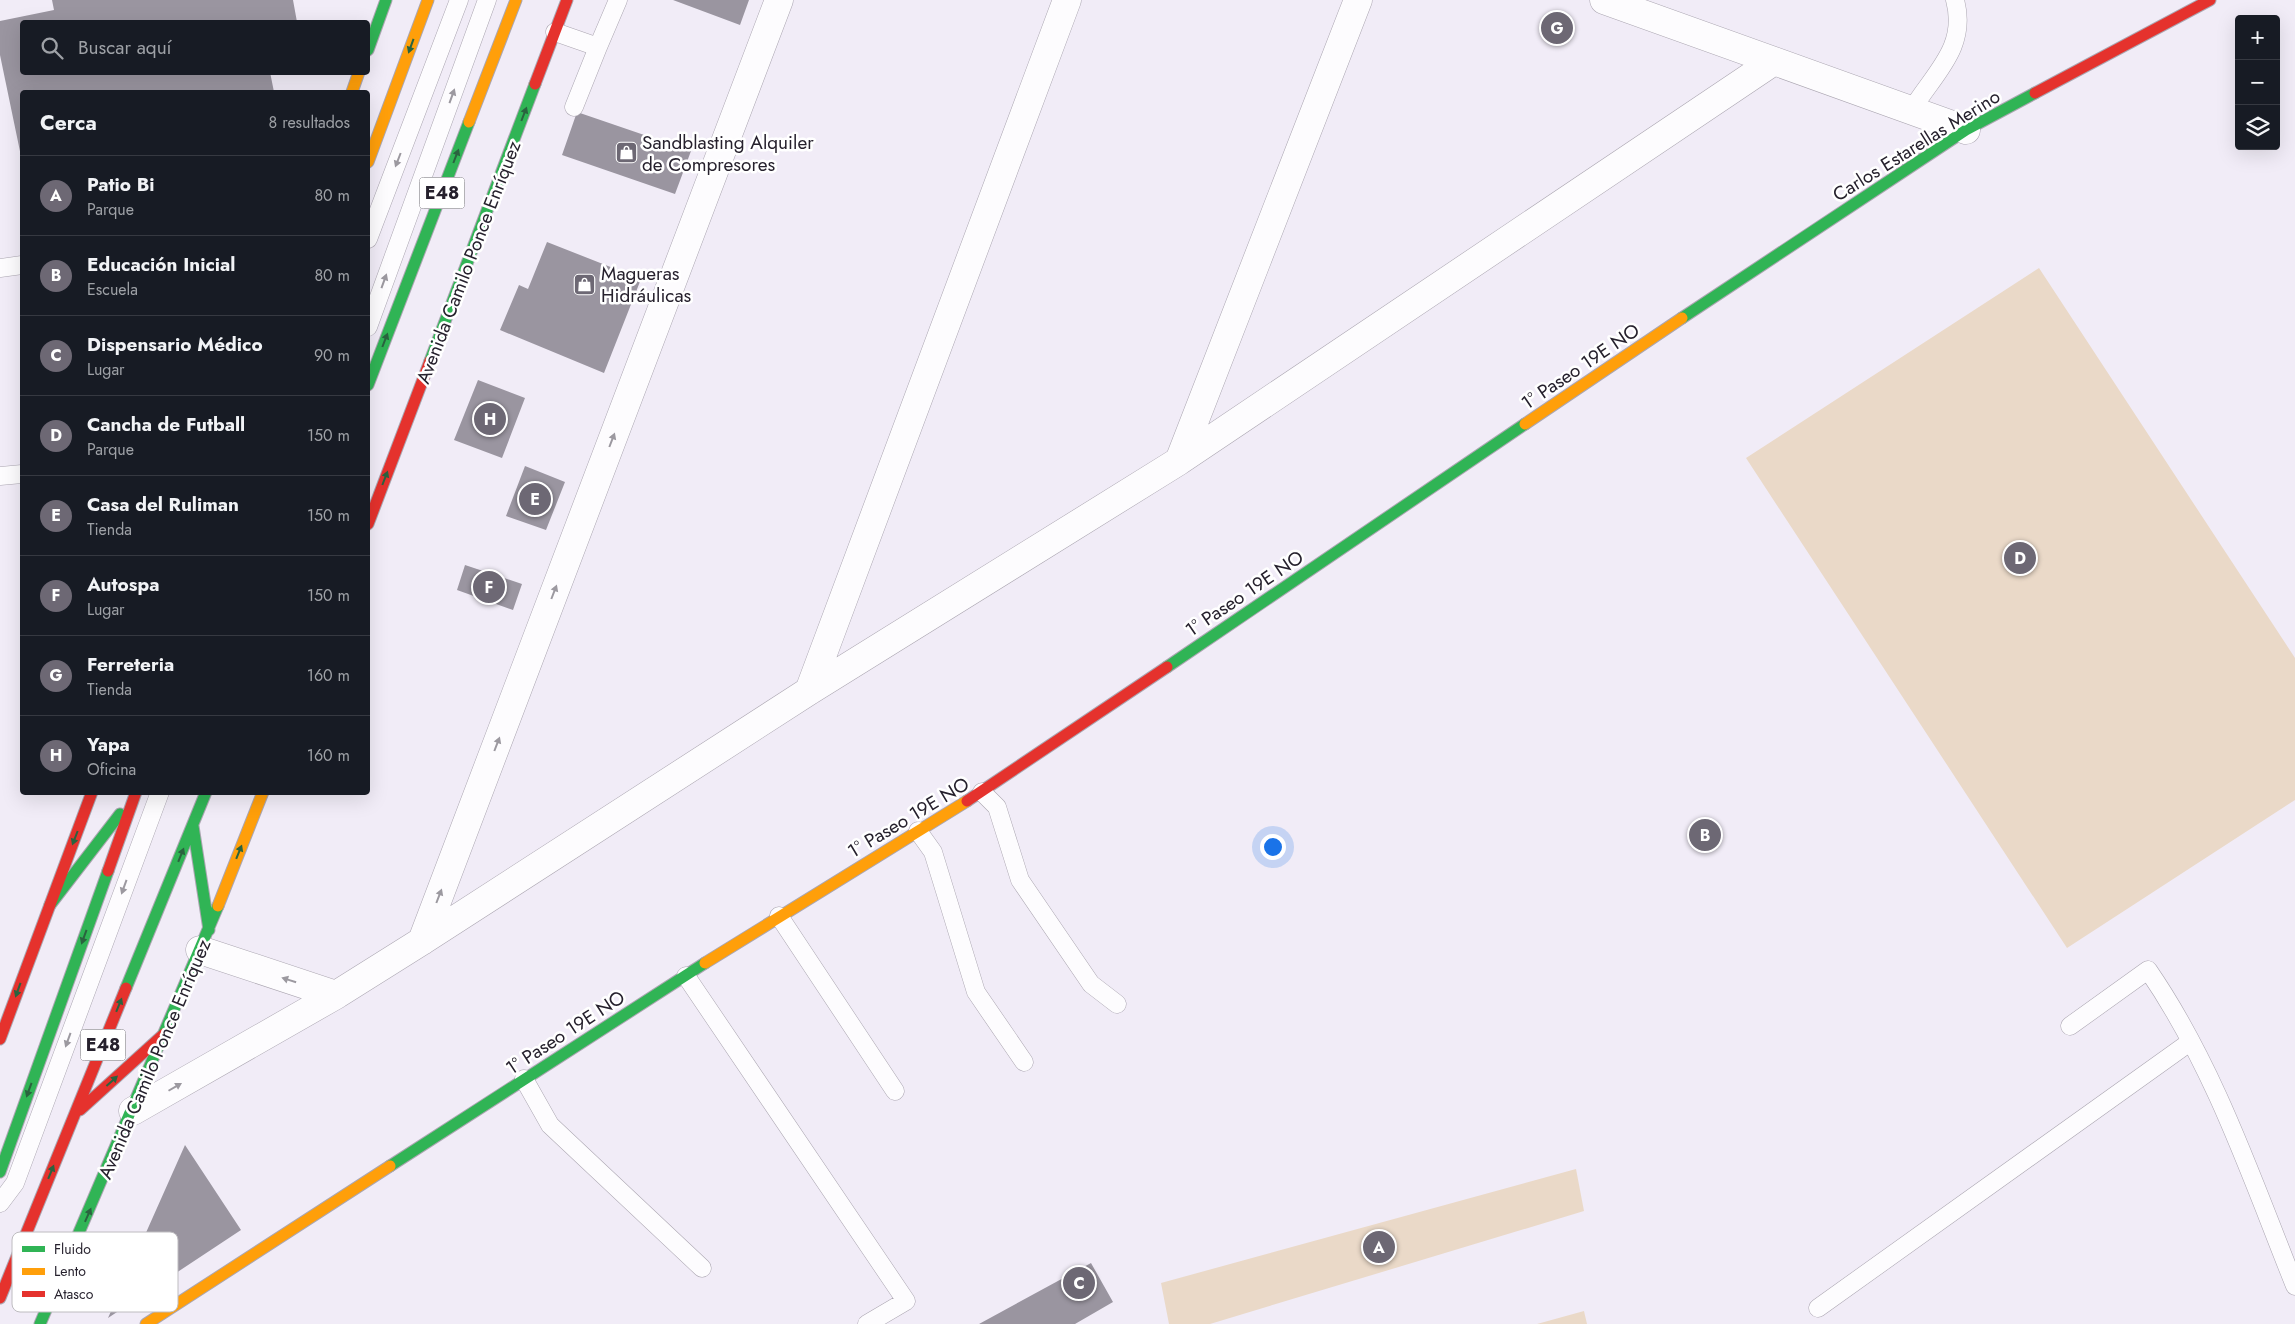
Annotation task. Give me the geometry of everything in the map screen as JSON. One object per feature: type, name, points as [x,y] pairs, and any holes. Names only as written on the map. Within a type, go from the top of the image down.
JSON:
[{"type":"main road","points":[[370,44],[386,0]]},
{"type":"main road","points":[[370,157],[428,0]]},
{"type":"main road","name":"E48","points":[[370,381],[516,0]]},
{"type":"main road","name":"Avenida Camilo Ponce Enríquez","points":[[370,519],[567,0]]},
{"type":"main road","name":"Carlos Estarellas Merino","points":[[1676,322],[1966,130],[2210,0]]},
{"type":"main road","points":[[353,90],[359,75]]},
{"type":"main road","name":"1° Paseo 19E NO","points":[[178,1303],[779,916],[982,792],[1676,322]]},
{"type":"main road","points":[[0,1039],[91,795]]},
{"type":"main road","points":[[50,905],[134,795]]},
{"type":"main road","name":"E48","points":[[0,1172],[135,795]]},
{"type":"main road","name":"E48","points":[[27,1232],[205,795]]},
{"type":"main road","name":"Avenida Camilo Ponce Enríquez","points":[[80,1232],[133,1111],[262,795]]},
{"type":"main road","points":[[193,826],[204,940]]},
{"type":"main road","points":[[75,1114],[164,1034]]},
{"type":"main road","name":"E48","points":[[0,1298],[12,1269]]},
{"type":"main road","name":"Avenida Camilo Ponce Enríquez","points":[[40,1324],[45,1312]]},
{"type":"main road","name":"1° Paseo 19E NO","points":[[146,1324],[165,1312]]},
{"type":"street","points":[[422,941],[778,0]]},
{"type":"street","points":[[809,691],[1067,0]]},
{"type":"street","points":[[1179,462],[1358,0]]},
{"type":"street","points":[[1604,0],[1966,130]]},
{"type":"street","points":[[133,1111],[336,995],[809,691],[1179,462],[1774,61]]},
{"type":"street","points":[[204,940],[336,995]]},
{"type":"lane","points":[[370,234],[459,0]]},
{"type":"lane","points":[[370,322],[487,0]]},
{"type":"lane","points":[[574,107],[618,0]]},
{"type":"lane","points":[[1911,111],[1943,67],[1954,46],[1960,17],[1955,0]]},
{"type":"lane","points":[[555,32],[598,47]]},
{"type":"lane","points":[[0,268],[20,265]]},
{"type":"lane","points":[[0,476],[20,474]]},
{"type":"lane","points":[[982,792],[997,807],[1020,880],[1090,984],[1118,1004]]},
{"type":"lane","points":[[0,1203],[15,1182],[159,795]]},
{"type":"lane","points":[[24,1232],[35,1186],[192,795]]},
{"type":"lane","points":[[193,795],[193,826]]},
{"type":"lane","points":[[918,831],[933,852],[976,992],[1024,1062]]},
{"type":"lane","points":[[779,916],[895,1091]]},
{"type":"lane","points":[[2070,1026],[2148,970],[2190,1042],[2230,1122],[2295,1286]]},
{"type":"lane","points":[[686,976],[906,1301],[867,1324]]},
{"type":"lane","points":[[1818,1308],[2190,1042]]},
{"type":"lane","points":[[524,1079],[550,1125],[702,1268]]},
{"type":"shaded area","points":[[2039,268],[2295,658],[2295,800],[2067,948],[1746,458]]},
{"type":"shaded area","points":[[1576,1169],[1584,1211],[1210,1324],[1169,1324],[1161,1283]]},
{"type":"shaded area","points":[[1584,1311],[1587,1324],[1537,1324]]},
{"type":"building","points":[[52,0],[293,0],[297,20],[20,20],[20,75],[271,75],[274,90],[20,90],[20,151],[0,55],[0,21],[54,10]]},
{"type":"building","points":[[673,0],[749,0],[740,25]]},
{"type":"building","name":"Sandblasting Alquiler de Compresores","points":[[577,112],[691,151],[675,194],[562,155]]},
{"type":"building","points":[[547,242],[641,279],[604,373],[500,330],[519,285],[528,289]]},
{"type":"building","points":[[478,380],[525,398],[502,458],[454,440]]},
{"type":"building","points":[[525,466],[565,482],[546,530],[506,516]]},
{"type":"building","points":[[465,565],[522,584],[513,610],[457,590]]},
{"type":"building","points":[[185,1145],[241,1230],[178,1272],[178,1232],[146,1232]]},
{"type":"building","points":[[1091,1263],[1113,1302],[1075,1324],[979,1324]]},
{"type":"building","points":[[111,1312],[117,1312],[108,1318]]},
{"type":"traffic: fast","points":[[370,44],[386,0]]},
{"type":"traffic: fast","points":[[430,361],[535,84]]},
{"type":"traffic: fast","points":[[1682,318],[1966,130],[2035,93]]},
{"type":"traffic: fast","points":[[370,380],[469,122]]},
{"type":"traffic: fast","points":[[1167,667],[1525,424]]},
{"type":"traffic: fast","points":[[126,988],[205,795]]},
{"type":"traffic: fast","points":[[50,905],[120,814]]},
{"type":"traffic: fast","points":[[193,826],[209,930]]},
{"type":"traffic: fast","points":[[0,1172],[108,871]]},
{"type":"traffic: fast","points":[[79,1232],[218,906]]},
{"type":"traffic: fast","points":[[390,1166],[705,963]]},
{"type":"traffic: fast","points":[[40,1324],[45,1312]]},
{"type":"traffic: slow","points":[[370,157],[428,0]]},
{"type":"traffic: slow","points":[[469,122],[516,0]]},
{"type":"traffic: slow","points":[[353,90],[358,75]]},
{"type":"traffic: slow","points":[[1525,424],[1682,318]]},
{"type":"traffic: slow","points":[[218,906],[262,795]]},
{"type":"traffic: slow","points":[[705,963],[967,801]]},
{"type":"traffic: slow","points":[[178,1303],[390,1166]]},
{"type":"traffic: slow","points":[[146,1324],[165,1312]]},
{"type":"traffic: jam","points":[[535,84],[567,0]]},
{"type":"traffic: jam","points":[[2035,93],[2210,0]]},
{"type":"traffic: jam","points":[[370,519],[430,361]]},
{"type":"traffic: jam","points":[[967,801],[1167,667]]},
{"type":"traffic: jam","points":[[0,1039],[91,795]]},
{"type":"traffic: jam","points":[[108,871],[135,795]]},
{"type":"traffic: jam","points":[[27,1232],[126,988]]},
{"type":"traffic: jam","points":[[80,1110],[164,1034]]},
{"type":"traffic: jam","points":[[0,1298],[12,1268]]},
{"type":"place","name":"Ferreteria","points":[[1557,28]]},
{"type":"place","name":"Sandblasting Alquiler de Compresores","points":[[626,153]]},
{"type":"place","name":"Magueras Hidráulicas","points":[[585,284]]},
{"type":"place","name":"Yapa","points":[[490,419]]},
{"type":"place","name":"Casa del Ruliman","points":[[535,499]]},
{"type":"place","name":"Cancha de Futball","points":[[2020,558]]},
{"type":"place","name":"Autospa","points":[[489,587]]},
{"type":"place","name":"Educación Inicial","points":[[1705,835]]},
{"type":"place","name":"Patio Bi","points":[[1379,1247]]},
{"type":"place","name":"Dispensario Médico","points":[[1079,1283]]}]
